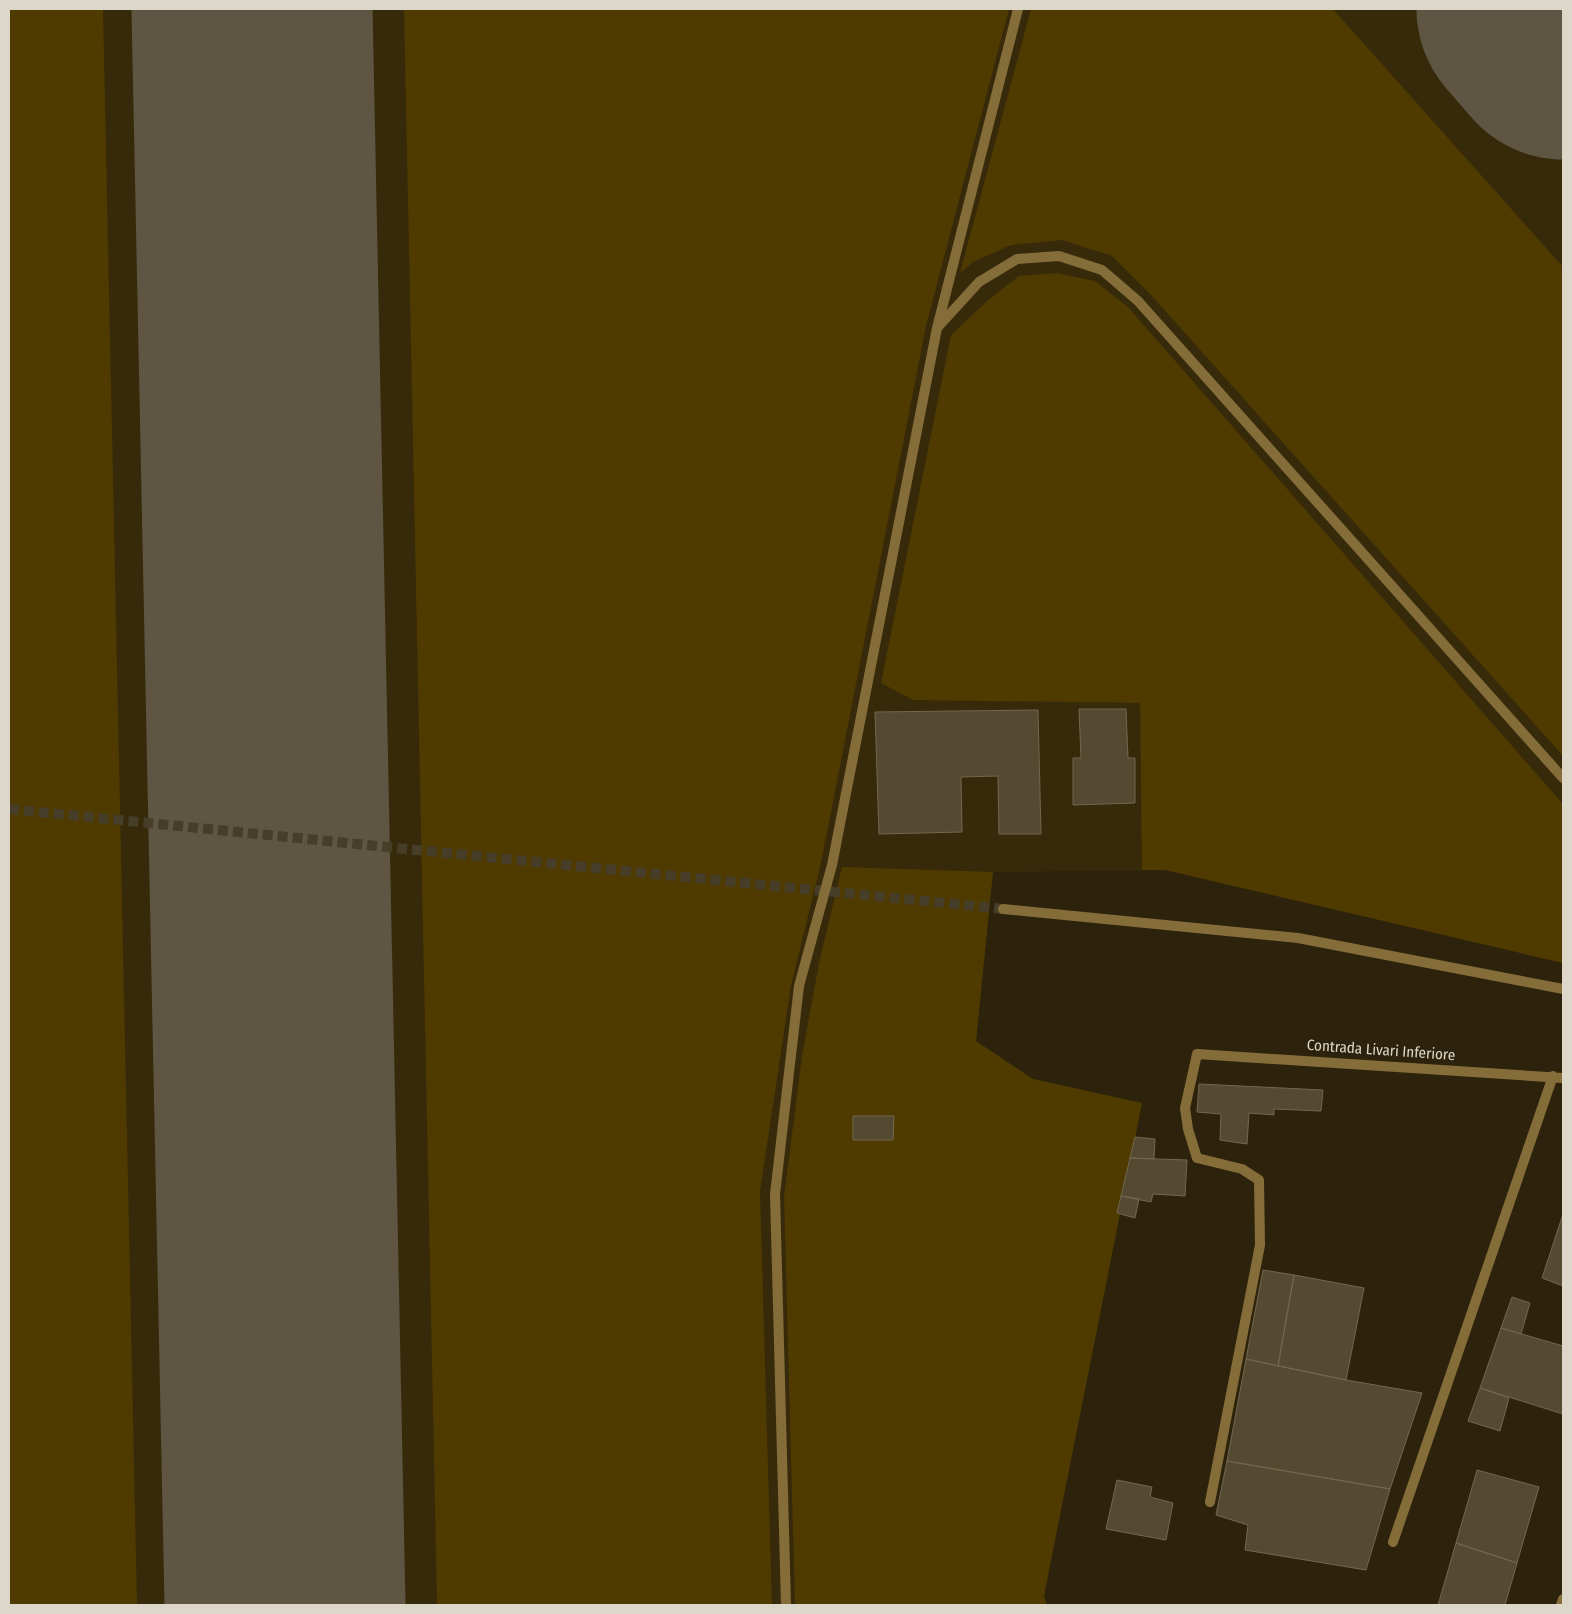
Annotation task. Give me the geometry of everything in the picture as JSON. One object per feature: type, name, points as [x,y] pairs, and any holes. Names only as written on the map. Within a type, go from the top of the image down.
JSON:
[{"type":"street","points":[[786,1605],[775,1194],[800,986],[832,865],[937,328],[1018,9]]},
{"type":"street","points":[[937,328],[979,282],[1017,259],[1059,256],[1102,270],[1138,301],[1563,778]]},
{"type":"street","points":[[1003,908],[1298,938],[1563,989]]},
{"type":"street","name":"Contrada Livari Inferiore","points":[[1210,1502],[1260,1245],[1259,1180],[1242,1169],[1197,1158],[1188,1129],[1185,1108],[1197,1054],[1558,1077]]},
{"type":"street","points":[[1393,1542],[1558,1077]]},
{"type":"street","points":[[1561,1605],[1563,1599]]},
{"type":"shaded area","points":[[9,9],[1563,9],[1563,963],[1165,870],[993,872],[976,1041],[1033,1079],[1142,1103],[1044,1596],[1047,1605],[9,1605]]},
{"type":"shaded area","points":[[9,9],[103,9],[137,1605],[9,1605]]},
{"type":"shaded area","points":[[404,9],[1009,9],[926,326],[821,863],[791,986],[760,1191],[772,1605],[437,1605]]},
{"type":"shaded area","points":[[1031,9],[1333,9],[1563,267],[1563,756],[1151,295],[1112,256],[1062,240],[1011,245],[973,262],[960,273]]},
{"type":"shaded area","points":[[1056,273],[1095,281],[1128,307],[1563,804],[1563,963],[1165,870],[1142,870],[1140,703],[913,700],[881,683],[951,335],[987,301],[1019,276]]},
{"type":"shaded area","points":[[842,867],[993,872],[976,1041],[1033,1079],[1142,1103],[1044,1596],[1047,1605],[795,1605],[784,1197],[802,1056],[819,963]]},
{"type":"building","points":[[1079,709],[1126,709],[1128,758],[1135,758],[1135,803],[1073,805],[1073,758],[1081,758]]},
{"type":"building","points":[[1038,710],[1041,834],[999,834],[998,776],[961,777],[962,832],[879,834],[875,712]]},
{"type":"building","points":[[1199,1084],[1323,1090],[1321,1111],[1274,1109],[1274,1115],[1249,1113],[1247,1144],[1220,1140],[1221,1114],[1197,1112]]},
{"type":"building","points":[[853,1116],[894,1116],[893,1140],[853,1140]]},
{"type":"building","points":[[1135,1137],[1155,1139],[1154,1159],[1130,1158]]},
{"type":"building","points":[[1130,1158],[1187,1160],[1185,1196],[1153,1194],[1151,1202],[1121,1196]]},
{"type":"building","points":[[1121,1196],[1139,1199],[1135,1218],[1117,1213]]},
{"type":"building","points":[[1563,1214],[1563,1286],[1542,1278]]},
{"type":"building","points":[[1263,1270],[1294,1275],[1278,1366],[1246,1359]]},
{"type":"building","points":[[1294,1275],[1364,1288],[1346,1380],[1278,1366]]},
{"type":"building","points":[[1512,1297],[1530,1303],[1521,1334],[1501,1328]]},
{"type":"building","points":[[1501,1328],[1563,1346],[1563,1414],[1480,1388]]},
{"type":"building","points":[[1246,1359],[1346,1380],[1422,1393],[1390,1489],[1227,1461]]},
{"type":"building","points":[[1480,1388],[1509,1398],[1500,1431],[1468,1421]]},
{"type":"building","points":[[1227,1461],[1390,1489],[1366,1570],[1245,1550],[1248,1525],[1216,1515]]},
{"type":"building","points":[[1477,1470],[1539,1487],[1517,1563],[1456,1543]]},
{"type":"building","points":[[1117,1480],[1152,1487],[1150,1497],[1173,1503],[1166,1540],[1106,1529]]},
{"type":"building","points":[[1456,1543],[1517,1563],[1505,1605],[1438,1605]]},
{"type":"runway","points":[[252,9],[285,1605]]},
{"type":"runway","points":[[1537,9],[1563,39]]},
{"type":"tunnel","points":[[9,809],[1003,909]]}]
